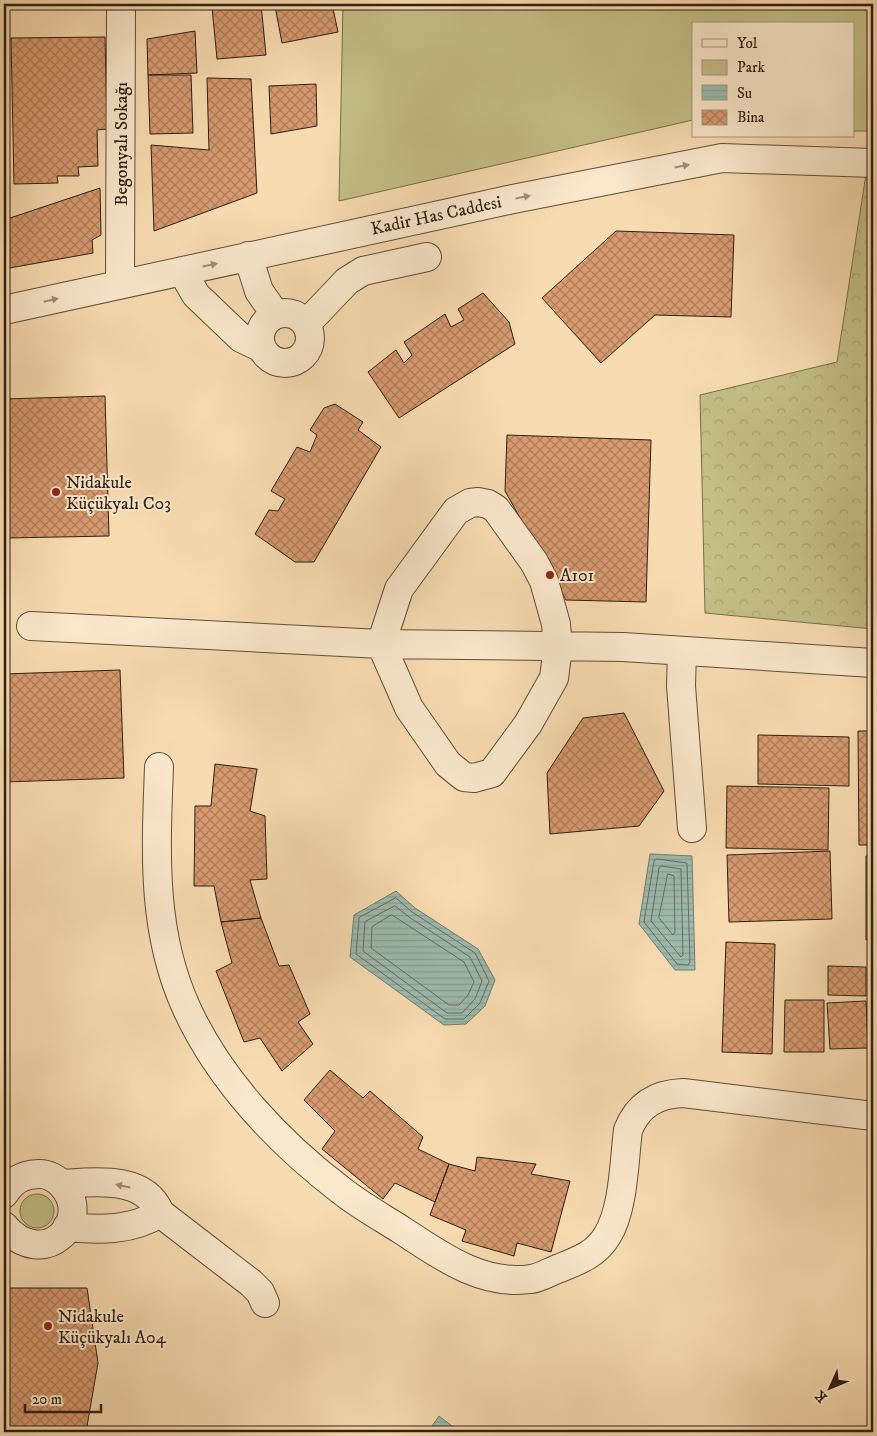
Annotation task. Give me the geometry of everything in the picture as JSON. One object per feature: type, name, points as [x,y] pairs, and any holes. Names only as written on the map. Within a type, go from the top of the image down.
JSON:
[{"type":"street","name":"Begonyalı Sokağı","points":[[120,284],[121,4]]},
{"type":"street","name":"Kadir Has Caddesi","points":[[4,310],[513,199],[722,158],[873,163]]},
{"type":"street","points":[[248,256],[259,291],[275,314]]},
{"type":"street","points":[[306,324],[347,281],[362,271],[427,258]]},
{"type":"street","points":[[182,271],[196,295],[241,338],[262,348]]},
{"type":"street","points":[[275,314],[293,314],[300,317],[306,324],[310,332],[310,342],[302,357],[284,363],[267,356],[262,348],[260,338],[262,328],[267,320],[275,314]]},
{"type":"street","points":[[478,502],[488,504],[496,509],[534,562],[551,601],[558,647],[554,678],[528,724],[492,773],[474,778],[464,777],[448,764],[409,708],[381,644],[399,589],[456,511],[470,503],[478,502]]},
{"type":"street","points":[[31,626],[381,644],[682,651],[873,663]]},
{"type":"street","points":[[682,651],[681,686],[692,828]]},
{"type":"street","points":[[158,767],[156,870],[162,930],[176,982],[199,1032],[214,1057],[254,1108],[310,1166],[344,1193],[461,1267],[498,1278],[532,1279],[589,1256],[608,1235],[614,1221],[628,1130],[632,1119],[639,1110],[658,1096],[683,1093],[873,1116]]},
{"type":"street","points":[[4,1194],[11,1183],[25,1175],[42,1173],[57,1180],[69,1192],[73,1208],[67,1227],[59,1238],[44,1245],[28,1245],[14,1238],[4,1226]]},
{"type":"street","points":[[61,1184],[99,1182],[123,1184],[148,1195],[156,1204],[160,1213],[250,1283],[260,1292],[265,1303]]},
{"type":"street","points":[[67,1227],[90,1229],[124,1227],[138,1224],[160,1213]]},
{"type":"green space","points":[[343,4],[873,4],[873,131],[854,131],[854,22],[692,22],[692,120],[339,201]]},
{"type":"green space","points":[[866,174],[873,176],[873,629],[705,613],[700,395],[837,362]]},
{"type":"green space","points":[[37,1194],[44,1195],[49,1199],[53,1204],[53,1218],[49,1223],[44,1227],[37,1228],[30,1227],[25,1223],[21,1218],[20,1211],[21,1204],[25,1199],[30,1195]]},
{"type":"water","points":[[650,854],[692,856],[695,970],[675,970],[639,924]]},
{"type":"water","points":[[396,891],[415,908],[478,949],[495,980],[485,1006],[466,1024],[444,1025],[350,957],[354,915]]},
{"type":"water","points":[[439,1416],[460,1432],[428,1432]]},
{"type":"building","points":[[261,4],[266,55],[217,59],[212,7]]},
{"type":"building","points":[[287,4],[332,4],[338,32],[282,43],[275,6]]},
{"type":"building","points":[[195,31],[197,73],[148,75],[147,39]]},
{"type":"building","points":[[105,37],[107,129],[97,130],[98,166],[78,167],[79,176],[57,176],[58,183],[14,184],[11,38]]},
{"type":"building","points":[[148,75],[191,75],[193,133],[150,134]]},
{"type":"building","points":[[207,78],[251,79],[257,193],[154,231],[151,145],[209,150]]},
{"type":"building","points":[[316,84],[317,126],[271,134],[269,86]]},
{"type":"building","points":[[100,188],[101,235],[92,240],[93,253],[4,269],[4,220]]},
{"type":"building","points":[[616,231],[734,235],[731,317],[655,315],[601,363],[542,298]]},
{"type":"building","points":[[483,293],[509,322],[515,344],[399,418],[368,372],[396,350],[404,363],[412,355],[404,342],[445,314],[451,327],[464,320],[458,309]]},
{"type":"building","name":"Nidakule Küçükyalı C03","points":[[105,396],[109,536],[7,538],[4,399]]},
{"type":"building","points":[[335,404],[363,422],[358,430],[381,447],[314,562],[295,562],[255,534],[269,510],[278,511],[285,499],[271,491],[297,447],[310,452],[317,435],[310,430],[324,408]]},
{"type":"building","points":[[507,435],[651,440],[646,602],[566,600],[505,491]]},
{"type":"building","points":[[120,670],[124,778],[4,782],[4,674]]},
{"type":"building","points":[[624,713],[664,791],[639,826],[550,834],[547,773],[583,718]]},
{"type":"building","points":[[858,731],[873,731],[873,845],[859,845]]},
{"type":"building","points":[[758,735],[849,737],[849,786],[758,784]]},
{"type":"building","points":[[215,764],[257,769],[250,811],[265,816],[267,879],[250,880],[261,918],[221,922],[214,886],[194,886],[195,806],[211,806]]},
{"type":"building","points":[[727,786],[829,788],[828,850],[726,848]]},
{"type":"building","points":[[830,851],[832,919],[729,922],[727,855]]},
{"type":"building","points":[[866,856],[873,856],[873,940],[866,940]]},
{"type":"building","points":[[261,918],[279,966],[289,965],[310,1014],[298,1022],[313,1044],[282,1071],[260,1038],[244,1042],[216,971],[232,963],[221,922]]},
{"type":"building","points":[[726,942],[775,944],[772,1054],[722,1052]]},
{"type":"building","points":[[828,966],[866,967],[866,996],[828,995]]},
{"type":"building","points":[[870,974],[873,974],[873,999],[870,999]]},
{"type":"building","points":[[785,1000],[824,1000],[824,1052],[784,1052]]},
{"type":"building","points":[[866,1001],[868,1048],[830,1049],[827,1003]]},
{"type":"building","points":[[873,1008],[873,1050],[872,1050]]},
{"type":"building","points":[[330,1070],[363,1098],[370,1091],[423,1137],[418,1149],[449,1164],[435,1202],[395,1183],[383,1199],[322,1149],[335,1131],[304,1100]]},
{"type":"building","points":[[477,1157],[536,1164],[531,1174],[570,1181],[551,1252],[517,1243],[514,1256],[462,1241],[466,1230],[430,1215],[449,1164],[475,1171]]},
{"type":"building","name":"Nidakule Küçükyalı A04","points":[[4,1288],[87,1288],[98,1363],[86,1432],[4,1432]]},
{"type":"place","name":"Nidakule Küçükyalı C03","points":[[56,492]]},
{"type":"place","name":"A101","points":[[550,575]]},
{"type":"place","name":"Nidakule Küçükyalı A04","points":[[48,1326]]}]
